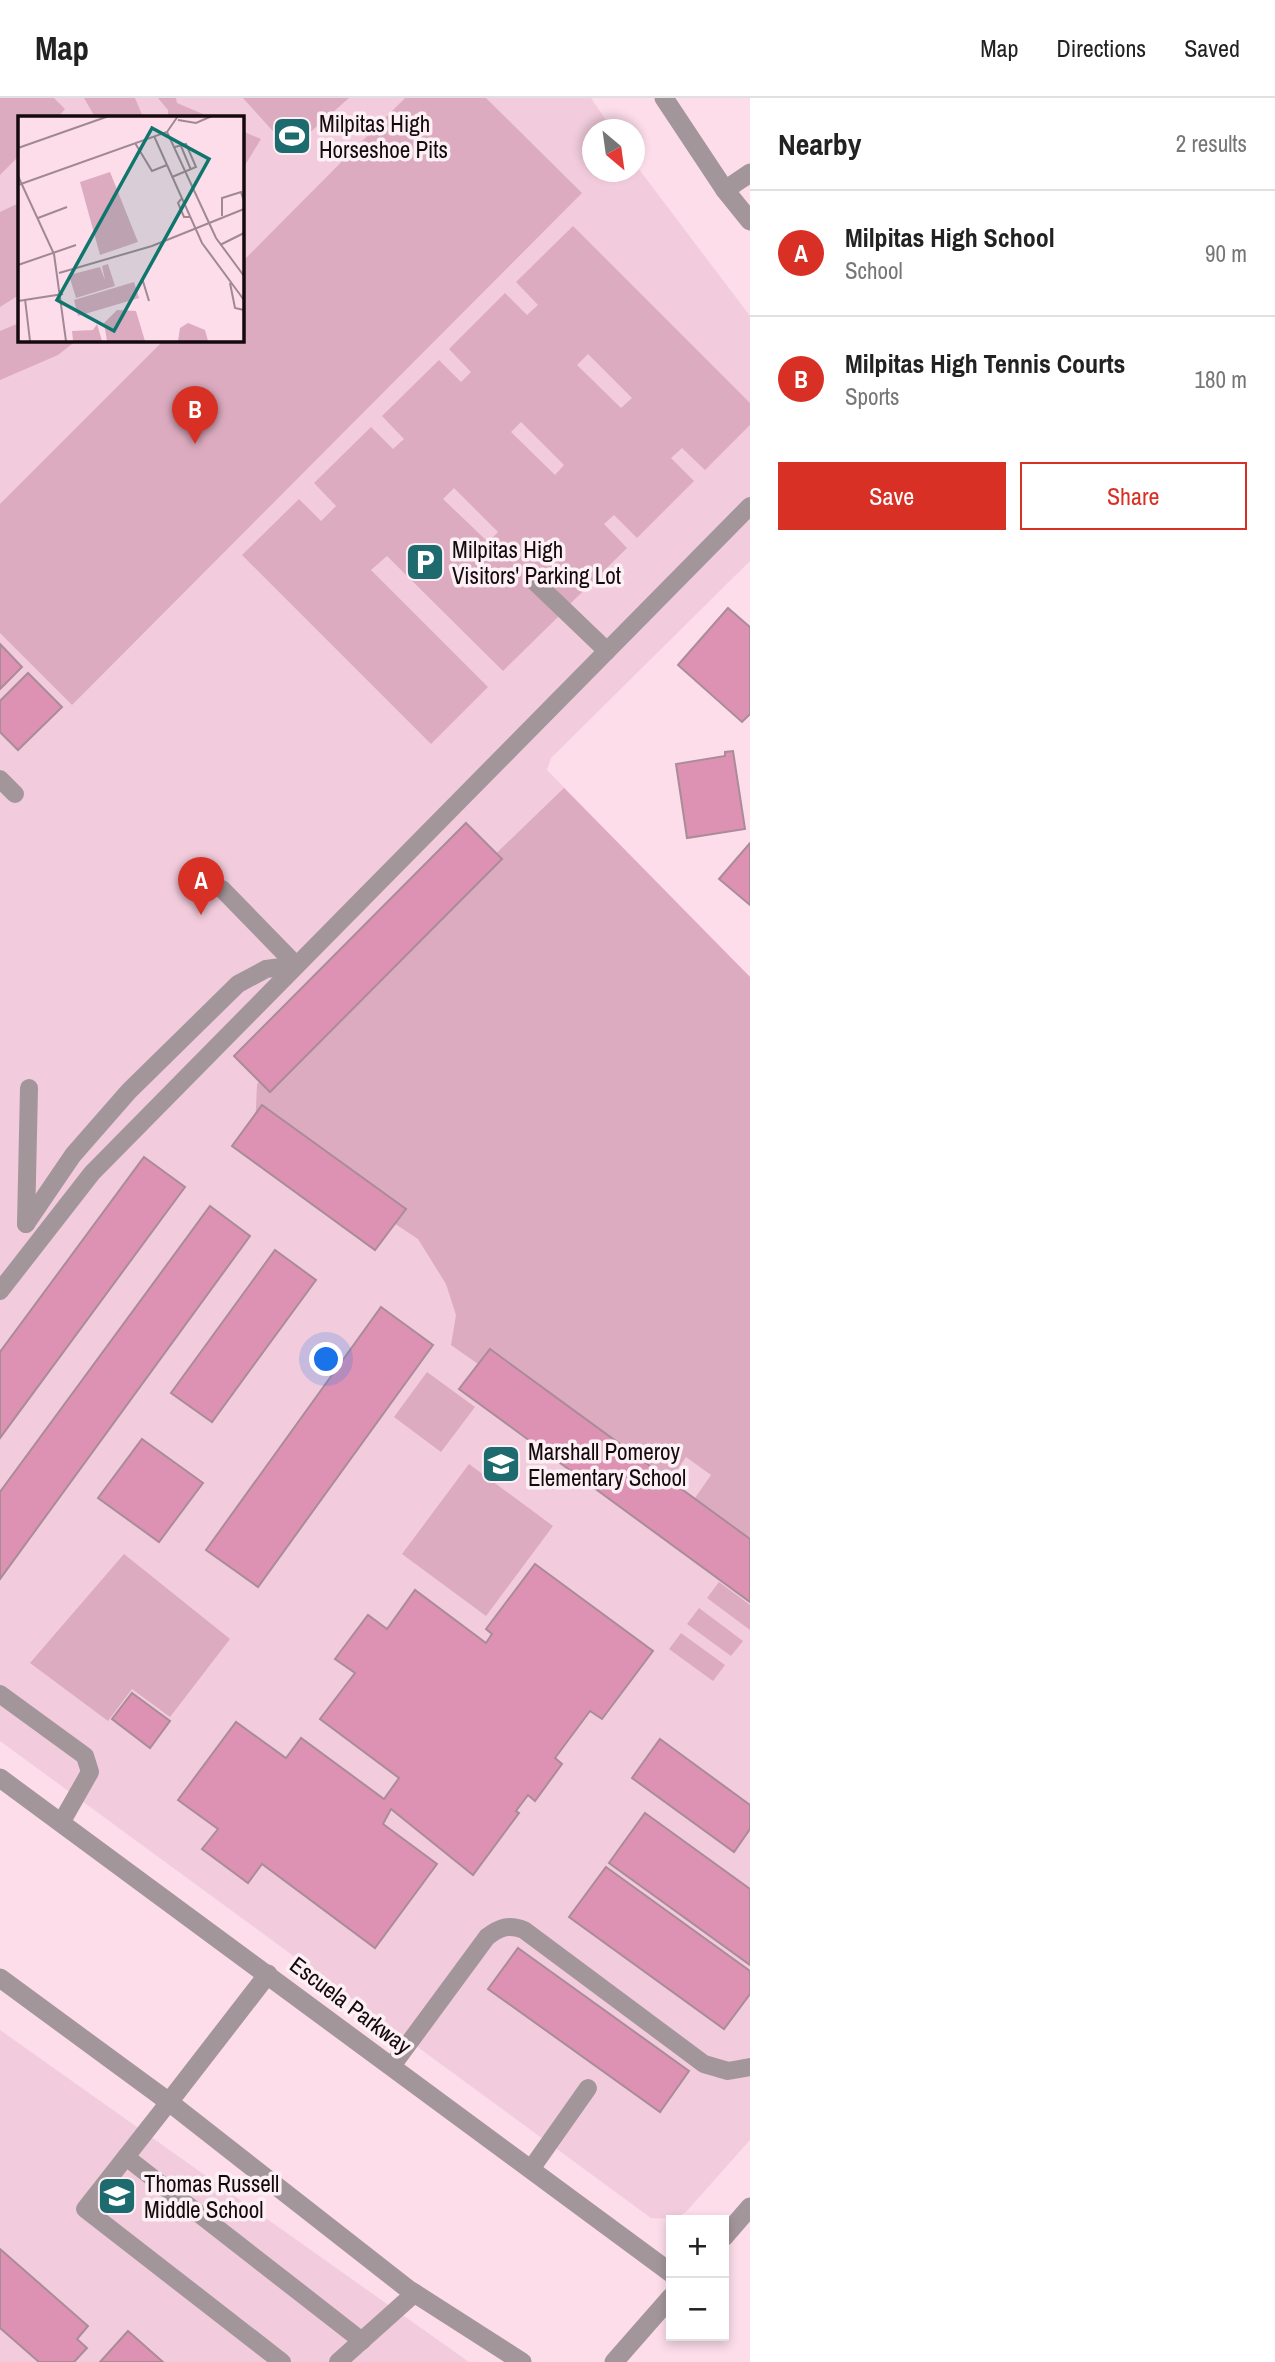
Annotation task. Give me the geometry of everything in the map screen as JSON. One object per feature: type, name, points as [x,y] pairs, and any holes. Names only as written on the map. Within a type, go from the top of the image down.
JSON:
[{"type":"street","points":[[664,98],[725,190],[750,221]]},
{"type":"street","points":[[725,190],[750,173]]},
{"type":"street","name":"Escuela Parkway","points":[[0,1778],[666,2269]]},
{"type":"street","points":[[169,2102],[268,1974]]},
{"type":"street","points":[[0,1979],[169,2102],[415,2294],[522,2362]]},
{"type":"street","points":[[729,2231],[750,2207]]},
{"type":"street","points":[[614,2362],[666,2303]]},
{"type":"lane","points":[[0,1291],[24,1256],[92,1172],[750,506]]},
{"type":"lane","points":[[534,582],[607,651]]},
{"type":"lane","points":[[0,779],[15,794]]},
{"type":"lane","points":[[222,889],[296,965]]},
{"type":"lane","points":[[26,1224],[73,1155],[129,1091],[238,984],[266,969],[296,965]]},
{"type":"lane","points":[[24,1256],[29,1087]]},
{"type":"lane","points":[[0,1694],[85,1756],[90,1772],[61,1823]]},
{"type":"lane","points":[[392,2066],[487,1937],[496,1929],[512,1926],[524,1930],[705,2064],[728,2071],[750,2067]]},
{"type":"lane","points":[[531,2169],[587,2088]]},
{"type":"lane","points":[[169,2102],[85,2209],[282,2362]]},
{"type":"lane","points":[[126,2157],[362,2341]]},
{"type":"lane","points":[[338,2362],[415,2294]]},
{"type":"shaded area","points":[[0,98],[591,98],[605,119],[582,119],[582,182],[645,182],[645,177],[750,316],[750,561],[551,758],[547,770],[750,977],[750,2140],[686,2212],[681,2215],[666,2215],[666,2219],[651,2218],[0,1741]]},
{"type":"shaded area","points":[[0,98],[54,98],[65,109],[59,116],[18,116],[18,157],[0,175]]},
{"type":"shaded area","points":[[84,98],[135,98],[143,116],[94,116]]},
{"type":"shaded area","points":[[158,98],[176,98],[177,103],[208,116],[168,116],[168,110]]},
{"type":"shaded area","name":"Milpitas High Horseshoe Pits","points":[[243,98],[349,98],[290,150]]},
{"type":"shaded area","points":[[405,98],[486,98],[582,193],[72,705],[0,633],[0,504],[163,341],[243,341],[243,261]]},
{"type":"shaded area","points":[[243,131],[261,139],[243,168]]},
{"type":"shaded area","points":[[18,203],[18,296],[0,307],[0,212]]},
{"type":"shaded area","points":[[573,226],[750,403],[750,425],[705,470],[682,448],[671,458],[694,481],[637,538],[614,515],[604,524],[627,548],[570,604],[548,582],[537,592],[560,615],[503,671],[387,556],[371,570],[488,687],[431,744],[242,555],[299,499],[321,521],[336,506],[314,483],[371,427],[393,449],[404,439],[382,416],[439,360],[461,382],[471,372],[449,349],[505,293],[527,315],[538,305],[516,282]],"holes":[[[588,354],[632,398],[621,408],[577,365]],[[521,422],[564,465],[555,475],[511,432]],[[454,488],[498,532],[488,542],[443,499]]]},
{"type":"shaded area","points":[[18,323],[18,341],[76,341],[58,355],[0,380],[0,331]]},
{"type":"shaded area","points":[[564,788],[750,977],[750,1557],[686,1511],[711,1475],[686,1457],[662,1493],[451,1345],[456,1315],[446,1284],[418,1239],[255,1131],[257,1084]]},
{"type":"shaded area","points":[[427,1372],[475,1407],[441,1452],[394,1417]]},
{"type":"shaded area","points":[[469,1464],[553,1526],[486,1616],[402,1554]]},
{"type":"shaded area","points":[[124,1554],[230,1639],[170,1717],[132,1689],[108,1721],[30,1663]]},
{"type":"shaded area","points":[[719,1582],[750,1605],[750,1630],[707,1598]]},
{"type":"shaded area","points":[[699,1608],[743,1641],[731,1656],[687,1624]]},
{"type":"shaded area","points":[[681,1633],[725,1665],[713,1681],[669,1649]]},
{"type":"shaded area","name":"Thomas Russell Middle School","points":[[0,2030],[469,2362],[0,2362]]},
{"type":"building","points":[[728,608],[750,627],[750,714],[742,722],[678,665]]},
{"type":"building","points":[[0,644],[22,667],[0,689]]},
{"type":"building","points":[[28,673],[62,707],[18,750],[0,732],[0,701]]},
{"type":"building","points":[[733,751],[745,829],[687,838],[676,764],[725,756],[725,752]]},
{"type":"building","points":[[466,823],[502,859],[270,1092],[234,1056]]},
{"type":"building","points":[[750,843],[750,905],[719,879]]},
{"type":"building","points":[[262,1105],[406,1209],[375,1250],[232,1146]]},
{"type":"building","points":[[144,1157],[185,1187],[0,1438],[0,1352]]},
{"type":"building","points":[[210,1206],[250,1236],[0,1579],[0,1492]]},
{"type":"building","points":[[275,1250],[316,1280],[212,1422],[171,1393]]},
{"type":"building","points":[[381,1307],[433,1345],[258,1587],[206,1550]]},
{"type":"building","points":[[490,1349],[750,1539],[750,1602],[459,1389]]},
{"type":"building","points":[[142,1439],[203,1483],[159,1542],[98,1498]]},
{"type":"building","points":[[535,1564],[653,1651],[602,1719],[590,1711],[555,1758],[562,1764],[535,1801],[528,1795],[516,1811],[519,1813],[473,1875],[391,1809],[383,1824],[437,1864],[375,1948],[262,1864],[248,1883],[202,1849],[218,1829],[178,1800],[236,1722],[286,1758],[301,1738],[384,1799],[399,1778],[320,1719],[355,1673],[335,1659],[368,1615],[387,1629],[415,1590],[486,1643],[492,1634],[486,1629]]},
{"type":"building","points":[[132,1693],[170,1721],[150,1748],[112,1719]]},
{"type":"building","points":[[660,1739],[750,1805],[750,1829],[734,1852],[632,1778]]},
{"type":"building","points":[[645,1813],[750,1889],[750,1965],[609,1863]]},
{"type":"building","points":[[606,1867],[750,1971],[750,1994],[724,2029],[569,1917]]},
{"type":"building","points":[[518,1948],[689,2071],[660,2112],[488,1989]]},
{"type":"building","points":[[0,2249],[88,2326],[77,2339],[87,2348],[74,2362],[39,2362],[0,2328]]},
{"type":"building","points":[[128,2331],[163,2362],[100,2362]]},
{"type":"place","name":"Milpitas High Horseshoe Pits","points":[[292,136]]},
{"type":"place","name":"Milpitas High Tennis Courts","points":[[195,444]]},
{"type":"place","name":"Milpitas High Visitors' Parking Lot","points":[[425,562]]},
{"type":"place","name":"Milpitas High School","points":[[201,915]]},
{"type":"place","name":"Marshall Pomeroy Elementary School","points":[[501,1464]]},
{"type":"place","name":"Thomas Russell Middle School","points":[[117,2196]]}]
